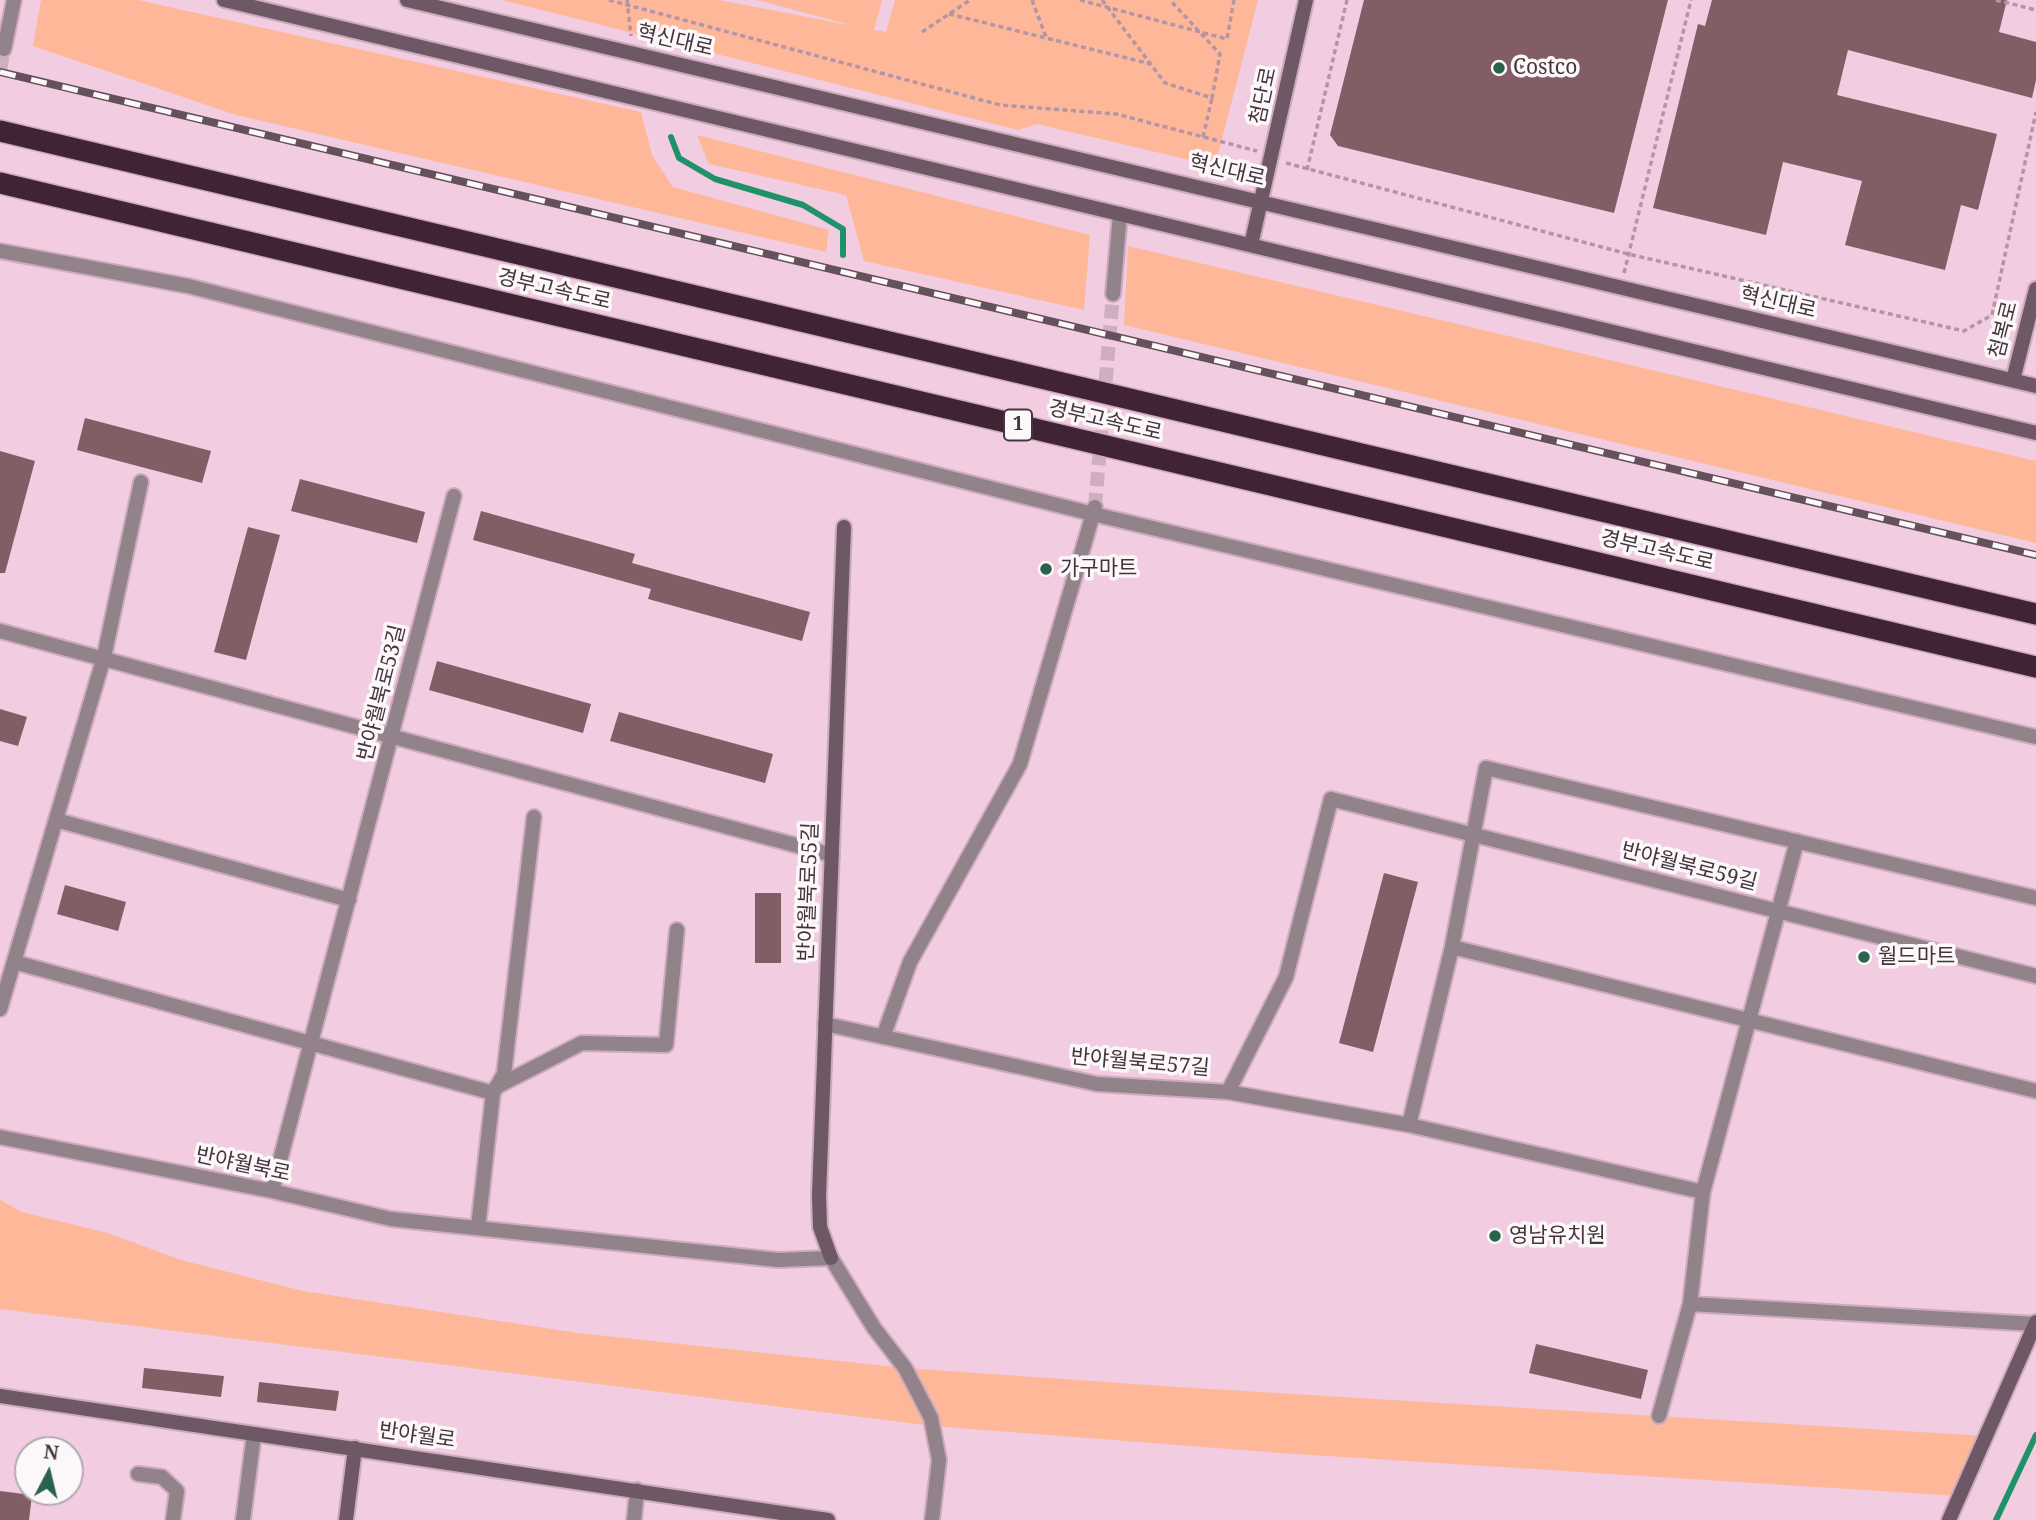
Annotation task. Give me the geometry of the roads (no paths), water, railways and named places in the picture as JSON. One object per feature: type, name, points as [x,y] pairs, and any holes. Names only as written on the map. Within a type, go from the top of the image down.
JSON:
[{"type":"highway","name":"경부고속도로","points":[[0,131],[2036,614]]},
{"type":"highway","name":"경부고속도로","points":[[0,183],[2036,667]]},
{"type":"main road","points":[[224,0],[2036,433]]},
{"type":"main road","name":"혁신대로","points":[[407,0],[2036,386]]},
{"type":"main road","name":"첨단로","points":[[1251,245],[1306,0]]},
{"type":"main road","name":"첨복로","points":[[2013,380],[2036,289]]},
{"type":"main road","name":"반야월북로55길","points":[[831,1258],[820,1227],[819,1196],[844,527]]},
{"type":"main road","points":[[1949,1520],[2036,1324]]},
{"type":"main road","name":"반야월로","points":[[0,1396],[828,1520]]},
{"type":"main road","points":[[346,1520],[355,1448]]},
{"type":"street","points":[[4,49],[14,0]]},
{"type":"street","points":[[1113,294],[1120,214]]},
{"type":"street","points":[[0,251],[188,286],[1094,511],[2036,737]]},
{"type":"street","points":[[0,1009],[104,657],[141,482]]},
{"type":"street","name":"반야월북로53길","points":[[272,1191],[454,496]]},
{"type":"street","points":[[883,1037],[910,962],[1020,764],[1094,511]]},
{"type":"street","points":[[0,631],[832,855]]},
{"type":"street","points":[[1409,1125],[1452,947],[1486,768],[2036,898]]},
{"type":"street","name":"반야월북로57길","points":[[825,1024],[1097,1084],[1228,1091],[1286,977],[1331,799]]},
{"type":"street","name":"반야월북로59길","points":[[1331,799],[2036,976]]},
{"type":"street","points":[[478,1228],[495,1090],[504,1074],[534,817]]},
{"type":"street","points":[[56,820],[349,900]]},
{"type":"street","points":[[1659,1416],[1690,1304],[1703,1192],[1751,1021],[1797,841]]},
{"type":"street","points":[[14,962],[495,1090],[582,1043],[666,1045],[677,930]]},
{"type":"street","points":[[1452,947],[2036,1091]]},
{"type":"street","points":[[1228,1091],[1409,1125],[1703,1192]]},
{"type":"street","name":"반야월북로","points":[[0,1136],[272,1191],[391,1219],[778,1260],[831,1258]]},
{"type":"street","points":[[831,1258],[874,1328],[905,1367],[931,1418],[939,1460],[932,1520]]},
{"type":"street","points":[[1690,1304],[2036,1324]]},
{"type":"street","points":[[243,1520],[254,1434]]},
{"type":"street","points":[[138,1474],[162,1477],[177,1492],[173,1520]]},
{"type":"street","points":[[634,1520],[638,1490]]},
{"type":"waterway","points":[[671,137],[679,158],[715,179],[803,205],[843,229],[843,255]]},
{"type":"waterway","points":[[1996,1520],[2036,1435]]},
{"type":"tunnel","points":[[0,70],[4,49]]},
{"type":"tunnel","points":[[1095,507],[1113,294]]},
{"type":"railway","points":[[0,72],[2036,555]]},
{"type":"place","name":"Costco","points":[[1499,68]]},
{"type":"place","name":"가구마트","points":[[1046,569]]},
{"type":"place","name":"월드마트","points":[[1864,957]]},
{"type":"place","name":"영남유치원","points":[[1495,1236]]}]
